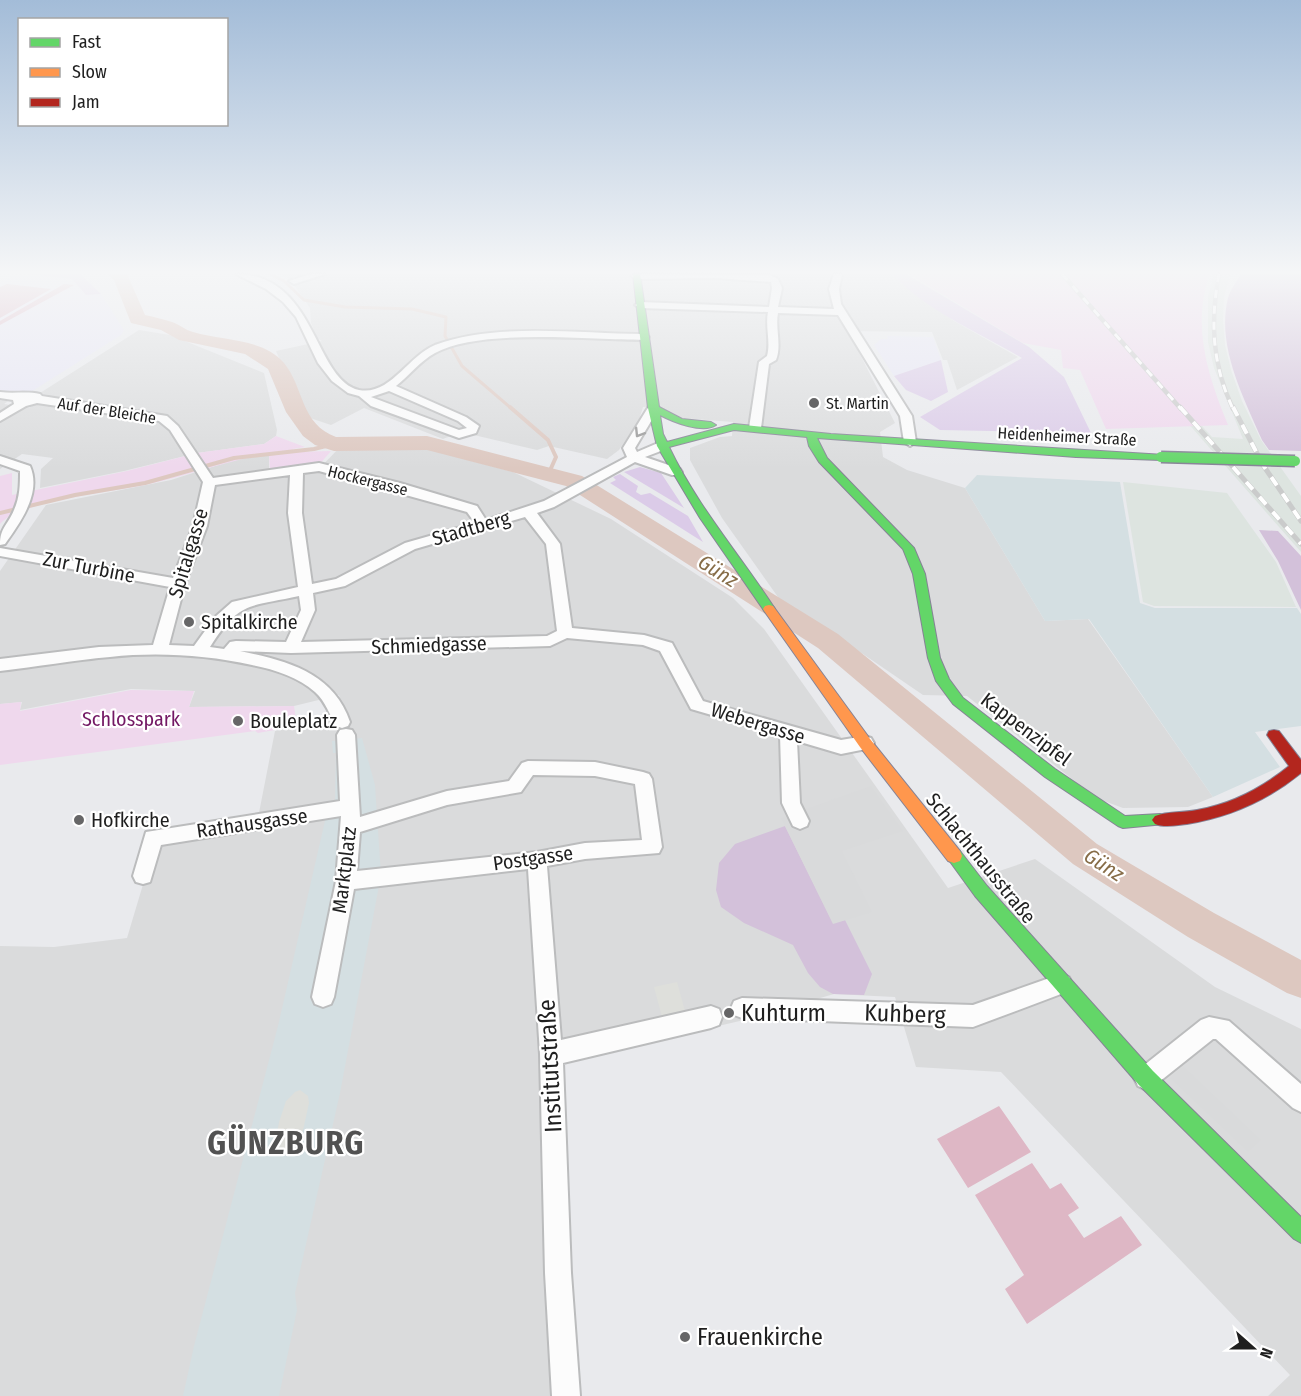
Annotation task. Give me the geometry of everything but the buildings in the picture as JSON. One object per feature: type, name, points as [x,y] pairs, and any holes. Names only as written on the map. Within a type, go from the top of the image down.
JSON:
[{"type":"main road","name":"Schlachthausstraße","points":[[644,339],[653,408],[662,446],[676,472],[705,518],[865,743],[981,891],[1061,984],[1146,1078],[1301,1232]]},
{"type":"main road","points":[[653,408],[676,422],[734,427]]},
{"type":"main road","name":"Heidenheimer Straße","points":[[734,427],[831,437],[1076,454],[1298,461]]},
{"type":"main road","points":[[662,446],[734,427]]},
{"type":"main road","name":"Kappenzipfel","points":[[811,435],[811,442],[837,475],[907,547],[920,573],[933,657],[944,684],[958,701],[978,718],[1092,802],[1124,822],[1145,818],[1189,818],[1227,807],[1255,796],[1288,777],[1298,767],[1274,735]]},
{"type":"street","points":[[311,339],[335,381],[354,393],[389,387],[430,351],[438,347],[476,339]]},
{"type":"street","points":[[755,428],[764,362],[772,358],[774,350],[772,339]]},
{"type":"street","points":[[857,339],[906,416],[910,442]]},
{"type":"street","points":[[364,393],[364,398],[375,404],[459,434],[472,430],[473,426],[462,419],[389,387]]},
{"type":"street","name":"Auf der Bleiche","points":[[0,395],[20,400],[31,395],[36,396],[36,399],[163,418],[174,428],[201,469]]},
{"type":"street","points":[[0,407],[20,400]]},
{"type":"street","points":[[0,418],[20,400]]},
{"type":"street","points":[[653,408],[629,448],[633,457],[676,472]]},
{"type":"street","name":"Stadtberg","points":[[199,651],[225,612],[237,605],[339,583],[410,546],[528,512],[557,499],[633,457],[662,446]]},
{"type":"street","points":[[0,471],[6,462],[26,469],[23,511],[0,541]]},
{"type":"street","name":"Hockergasse","points":[[201,469],[297,470],[319,467],[472,509],[482,524]]},
{"type":"street","name":"Spitalgasse","points":[[160,649],[178,584],[200,526],[201,469]]},
{"type":"street","points":[[0,665],[84,654],[160,649],[228,655],[236,646],[291,648],[308,610],[295,513],[297,470]]},
{"type":"street","points":[[528,512],[543,528],[553,544],[565,633]]},
{"type":"street","name":"Zur Turbine","points":[[0,552],[178,584]]},
{"type":"street","name":"Schmiedgasse","points":[[291,648],[550,640],[565,633]]},
{"type":"street","name":"Webergasse","points":[[565,633],[644,640],[666,647],[697,705],[841,747],[865,743]]},
{"type":"street","name":"Marktplatz","points":[[228,655],[268,663],[311,682],[327,694],[335,704],[345,733],[351,827],[346,881],[323,997]]},
{"type":"street","points":[[788,732],[791,803],[800,821]]},
{"type":"street","name":"Postgasse","points":[[346,881],[537,860],[585,851],[652,847],[643,779],[595,769],[528,768],[515,787],[447,798],[351,827]]},
{"type":"street","name":"Rathausgasse","points":[[143,876],[153,838],[350,807]]},
{"type":"street","name":"Institutstraße","points":[[537,860],[551,1054],[558,1273],[566,1396]]},
{"type":"street","name":"Kuhberg","points":[[742,1008],[972,1016],[1061,984]]},
{"type":"street","points":[[551,1054],[711,1017]]},
{"type":"street","points":[[1146,1078],[1209,1028],[1221,1029],[1301,1100]]},
{"type":"shaded area","points":[[0,339],[114,339],[26,395],[0,391]]},
{"type":"shaded area","points":[[125,339],[180,339],[264,373],[277,430],[276,436],[264,444],[197,453],[40,488],[41,469],[53,458],[22,454],[0,469],[0,397],[11,399],[4,404],[29,408],[48,395],[40,393]]},
{"type":"shaded area","points":[[319,339],[852,339],[895,423],[880,432],[883,457],[907,470],[965,488],[1045,621],[1088,619],[1213,797],[1188,807],[1123,808],[1096,798],[967,696],[923,695],[863,654],[785,607],[722,518],[690,460],[690,448],[720,437],[732,436],[733,422],[681,418],[658,406],[643,407],[639,420],[619,450],[607,459],[549,446],[537,450],[461,432],[443,439],[364,408],[331,425],[304,416],[276,351],[322,341]]},
{"type":"shaded area","points":[[881,339],[934,339],[941,360],[894,376],[874,345]]},
{"type":"shaded area","points":[[935,339],[986,339],[1018,357],[957,390],[947,360],[943,360]]},
{"type":"shaded area","points":[[988,339],[1016,339],[1029,347],[1064,377],[1091,433],[940,430],[920,417],[1022,358]]},
{"type":"shaded area","points":[[1114,339],[1124,339],[1212,437],[1243,439],[1214,368],[1208,342],[1208,339],[1225,339],[1231,370],[1242,401],[1261,440],[1301,496],[1301,552]]},
{"type":"shaded area","points":[[1227,339],[1301,339],[1301,451],[1269,450],[1262,440],[1240,389]]},
{"type":"shaded area","points":[[941,360],[948,392],[931,401],[906,390],[894,376]]},
{"type":"shaded area","points":[[356,446],[427,449],[513,472],[611,519],[733,598],[764,629],[948,888],[1035,859],[1215,987],[1301,1029],[1301,1396],[1268,1396],[1290,1375],[1001,1072],[916,1067],[895,997],[834,994],[744,1020],[559,1063],[569,1396],[0,1396],[0,946],[54,947],[127,938],[156,841],[257,823],[275,731],[345,716],[339,695],[294,706],[189,707],[195,691],[131,689],[20,710],[22,702],[0,704],[0,571],[46,505],[171,480],[240,458],[269,455],[269,474],[319,469],[339,448]]},
{"type":"shaded area","points":[[640,467],[661,473],[684,508],[624,472]]},
{"type":"shaded area","points":[[620,474],[638,486],[636,492],[641,495],[650,493],[688,516],[703,542],[610,483],[616,480],[613,477]]},
{"type":"shaded area","points":[[977,475],[1120,482],[1140,603],[1155,608],[1297,608],[1301,614],[1301,726],[1255,732],[1280,767],[1213,797],[1089,619],[1045,621],[965,488]]},
{"type":"shaded area","points":[[1123,482],[1227,493],[1276,562],[1296,607],[1154,606],[1143,602]]},
{"type":"shaded area","points":[[1259,530],[1278,531],[1301,556],[1301,610],[1278,561]]},
{"type":"shaded area","points":[[362,738],[375,785],[381,875],[340,1093],[295,1293],[297,1310],[279,1396],[183,1396],[278,1026],[327,812],[335,803],[336,753],[333,753],[332,741]]},
{"type":"shaded area","points":[[871,786],[903,831],[842,851],[872,912],[833,924],[781,818]]},
{"type":"shaded area","points":[[785,826],[833,923],[845,920],[872,974],[864,995],[833,994],[820,987],[808,973],[793,945],[744,923],[721,907],[716,890],[719,863],[735,844]]},
{"type":"shaded area","points":[[677,982],[688,1022],[665,1028],[654,987]]},
{"type":"shaded area","points":[[1183,1066],[1261,1140],[1248,1152],[1170,1078]]},
{"type":"shaded area","points":[[300,1090],[308,1096],[309,1103],[302,1135],[299,1144],[291,1152],[281,1156],[275,1144],[279,1122],[286,1101]]},
{"type":"shaded area","points":[[999,1106],[1031,1152],[968,1188],[937,1139]]},
{"type":"shaded area","points":[[1032,1163],[1050,1189],[1061,1183],[1079,1208],[1068,1215],[1084,1238],[1121,1216],[1142,1245],[1027,1324],[1005,1289],[1024,1275],[975,1195]]},
{"type":"green space","points":[[1017,339],[1203,339],[1214,388],[1228,425],[1106,429],[1080,370],[1063,368],[1061,350],[1023,343]]},
{"type":"green space","points":[[276,436],[305,447],[293,449],[294,452],[331,451],[318,466],[270,471],[269,454],[149,484],[47,503],[11,516],[0,524],[0,476],[12,473],[12,495],[127,471],[197,453],[264,444]]},
{"type":"green space","name":"Schlosspark","points":[[131,690],[194,691],[189,707],[294,706],[297,726],[258,733],[255,731],[0,765],[0,704],[21,702],[20,711]]},
{"type":"waterway","name":"Günz","points":[[201,339],[251,350],[276,366],[296,412],[311,431],[323,440],[334,444],[427,443],[574,481],[828,641],[1085,854],[1201,925],[1301,980]]},
{"type":"waterway","points":[[447,339],[462,366],[512,409]]},
{"type":"waterway","points":[[510,407],[548,440],[556,457],[548,475]]},
{"type":"waterway","points":[[0,513],[75,495],[145,483],[234,458],[314,449],[334,444]]},
{"type":"railway","points":[[1119,339],[1181,409]]},
{"type":"railway","points":[[1215,339],[1221,376],[1233,409]]},
{"type":"railway","points":[[1180,407],[1301,544]]},
{"type":"railway","points":[[1233,407],[1263,465],[1301,521]]},
{"type":"traffic: fast","points":[[645,339],[658,434],[676,472],[705,518],[769,609]]},
{"type":"traffic: fast","points":[[653,408],[680,422],[711,425]]},
{"type":"traffic: fast","points":[[662,446],[734,427],[831,437],[1076,454],[1161,457]]},
{"type":"traffic: fast","points":[[811,435],[814,446],[823,460],[908,548],[919,574],[934,658],[943,681],[958,701],[1050,773],[1123,822],[1160,820]]},
{"type":"traffic: fast","points":[[1161,457],[1295,461]]},
{"type":"traffic: fast","points":[[954,856],[981,891],[1146,1078],[1301,1232]]},
{"type":"traffic: slow","points":[[769,609],[865,743],[954,856]]},
{"type":"traffic: jam","points":[[1160,820],[1216,812],[1251,798],[1283,779],[1298,767],[1274,735]]},
{"type":"place","name":"St. Martin","points":[[814,403]]},
{"type":"place","name":"Spitalkirche","points":[[189,622]]},
{"type":"place","name":"Bouleplatz","points":[[238,721]]},
{"type":"place","name":"Hofkirche","points":[[79,820]]},
{"type":"place","name":"Kuhturm","points":[[729,1013]]},
{"type":"place","name":"Frauenkirche","points":[[685,1337]]},
{"type":"district","name":"GÜNZBURG","points":[[286,1143]]}]
